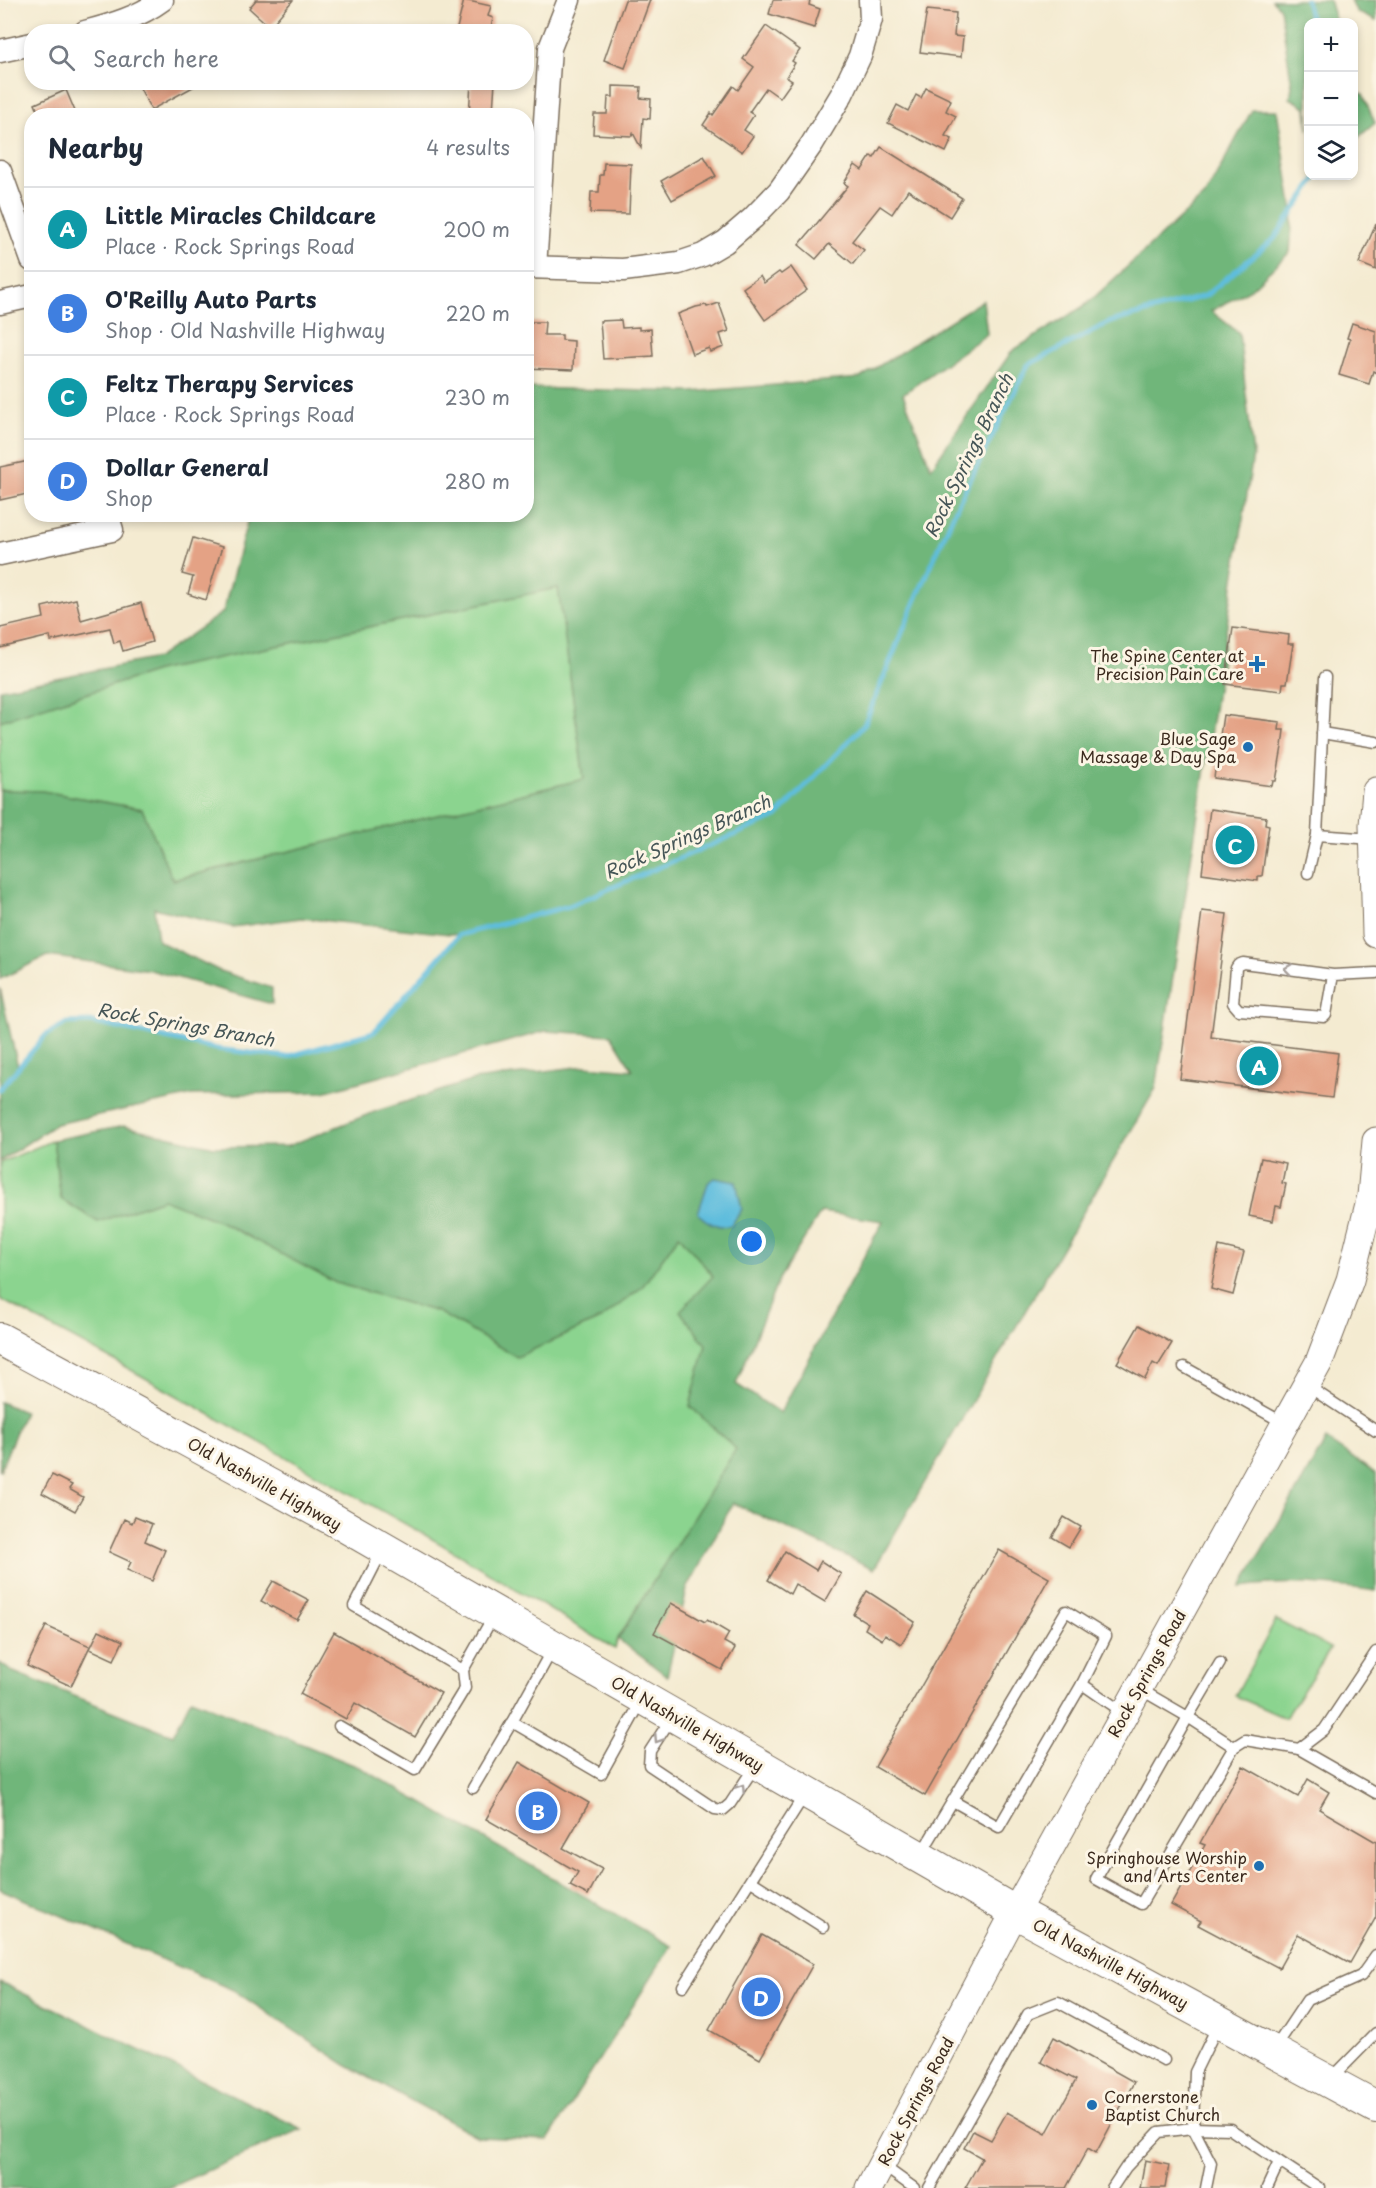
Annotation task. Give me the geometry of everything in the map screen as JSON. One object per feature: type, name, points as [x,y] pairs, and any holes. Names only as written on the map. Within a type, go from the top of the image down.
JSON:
[{"type":"main road","name":"Old Nashville Highway","points":[[0,1339],[383,1548],[1015,1911],[1376,2108]]},
{"type":"street","points":[[115,24],[151,9],[162,0]]},
{"type":"street","points":[[534,232],[550,48],[569,0]]},
{"type":"street","points":[[534,267],[622,270],[679,263],[703,255],[725,242],[779,191],[812,144],[842,94],[860,56],[871,19],[870,0]]},
{"type":"street","points":[[0,51],[24,46]]},
{"type":"street","points":[[0,171],[24,238]]},
{"type":"street","points":[[0,303],[24,298]]},
{"type":"street","points":[[0,554],[112,530],[110,522]]},
{"type":"street","points":[[1376,791],[1373,839],[1376,934]]},
{"type":"street","name":"Rock Springs Road","points":[[875,2177],[1015,1911],[1319,1362],[1350,1280],[1373,1205],[1376,1141]]},
{"type":"lane","points":[[1308,873],[1317,836],[1325,677]]},
{"type":"lane","points":[[1322,733],[1376,742]]},
{"type":"lane","points":[[1317,836],[1373,839]]},
{"type":"lane","points":[[1333,975],[1324,1017],[1239,1010],[1233,1003],[1236,968],[1243,963],[1333,975],[1376,973]]},
{"type":"lane","points":[[1184,1367],[1284,1423]]},
{"type":"lane","points":[[1306,1384],[1376,1431]]},
{"type":"lane","points":[[383,1548],[354,1606],[463,1670]]},
{"type":"lane","points":[[920,1857],[953,1801],[1066,1611],[1106,1636],[1082,1684],[999,1827],[953,1801]]},
{"type":"lane","points":[[339,1726],[415,1770],[465,1688],[463,1670],[495,1612]]},
{"type":"lane","points":[[473,1788],[554,1646]]},
{"type":"lane","points":[[1299,1749],[1324,1730],[1376,1653]]},
{"type":"lane","points":[[1220,1663],[1096,1880],[1141,1904],[1234,1747],[1245,1740],[1299,1749],[1376,1793]]},
{"type":"lane","points":[[1082,1684],[1124,1713]]},
{"type":"lane","points":[[1137,1688],[1234,1747]]},
{"type":"lane","points":[[512,1722],[601,1774],[644,1697]]},
{"type":"lane","points":[[674,1714],[650,1750],[649,1765],[715,1809],[723,1810],[730,1804],[757,1763]]},
{"type":"lane","points":[[683,1986],[807,1792]]},
{"type":"lane","points":[[751,1881],[823,1927]]},
{"type":"lane","points":[[1273,2051],[1307,2000],[1362,1976],[1376,1955]]},
{"type":"lane","points":[[929,2188],[1028,2013],[1058,2002],[1164,2060]]},
{"type":"lane","points":[[1206,2188],[1211,2163],[1192,2128],[1195,2072],[1220,2022]]},
{"type":"lane","points":[[1328,2082],[1376,2033]]},
{"type":"lane","points":[[1112,2188],[1126,2167],[1159,2132],[1192,2128],[1230,2129],[1319,2188]]},
{"type":"lane","points":[[1267,2188],[1279,2162]]},
{"type":"lane","points":[[875,2177],[914,2188]]},
{"type":"green space","points":[[1272,0],[1329,0],[1335,18],[1304,18],[1304,106],[1290,98],[1292,86],[1280,8]]},
{"type":"green space","points":[[1350,0],[1376,0],[1376,21],[1357,12]]},
{"type":"green space","points":[[1358,92],[1363,94],[1375,123],[1358,138]]},
{"type":"green space","points":[[1252,110],[1277,110],[1293,212],[1290,252],[1251,289],[1211,311],[1239,333],[1253,455],[1156,1088],[874,1569],[733,1503],[687,1589],[667,1676],[618,1639],[736,1449],[690,1406],[706,1345],[680,1311],[713,1276],[679,1235],[642,1287],[602,1318],[517,1357],[438,1312],[336,1283],[221,1222],[163,1199],[98,1222],[61,1199],[53,1140],[124,1126],[214,1147],[288,1146],[377,1111],[474,1080],[585,1066],[633,1070],[611,1035],[546,1031],[323,1092],[193,1095],[56,1124],[0,1161],[0,988],[18,1067],[46,1035],[67,1023],[90,1022],[217,1049],[287,1057],[374,1032],[459,935],[301,918],[232,927],[154,908],[158,941],[220,971],[272,988],[272,1004],[150,970],[47,956],[0,979],[0,790],[42,791],[142,809],[173,880],[584,779],[558,588],[160,670],[0,721],[0,689],[157,658],[223,612],[247,522],[534,522],[534,388],[691,392],[860,378],[983,300],[987,334],[903,394],[931,468],[1012,351],[1087,304],[1206,194]],"holes":[[[821,1212],[883,1221],[780,1413],[736,1384],[779,1279]]]},
{"type":"green space","points":[[558,587],[584,779],[172,880],[142,809],[42,791],[0,790],[0,721],[160,670]]},
{"type":"green space","points":[[53,1140],[61,1199],[98,1222],[163,1199],[221,1222],[336,1283],[438,1312],[517,1357],[602,1318],[642,1287],[679,1235],[713,1276],[706,1345],[690,1406],[737,1448],[618,1638],[615,1649],[441,1544],[0,1299],[0,1163]]},
{"type":"green space","points":[[0,1402],[24,1412],[0,1471]]},
{"type":"green space","points":[[1326,1440],[1376,1474],[1376,1591],[1326,1585],[1241,1587]]},
{"type":"green space","points":[[1276,1620],[1331,1648],[1285,1718],[1235,1696]]},
{"type":"green space","points":[[0,1663],[11,1671],[173,1735],[191,1699],[361,1768],[671,1946],[548,2140],[478,2137],[346,2065],[233,1990],[0,1889]]},
{"type":"green space","points":[[0,1982],[302,2129],[168,2188],[0,2188]]},
{"type":"water","points":[[715,1178],[736,1182],[742,1209],[731,1226],[713,1224],[698,1213],[708,1183]]},
{"type":"building","points":[[256,0],[293,0],[273,24],[267,24],[249,8]]},
{"type":"building","points":[[464,0],[491,6],[488,16],[493,18],[492,24],[458,24]]},
{"type":"building","points":[[625,0],[650,0],[625,68],[604,60]]},
{"type":"building","points":[[773,0],[810,0],[809,5],[820,9],[814,28],[769,14]]},
{"type":"building","points":[[927,10],[956,13],[954,36],[963,37],[961,57],[920,52]]},
{"type":"building","points":[[766,26],[800,50],[792,61],[795,63],[786,77],[792,81],[780,98],[766,88],[749,112],[754,115],[744,130],[753,136],[742,152],[703,125],[711,113],[713,115],[733,86],[738,90],[754,67],[743,59]]},
{"type":"building","points":[[613,86],[641,87],[640,98],[651,99],[650,119],[643,118],[641,148],[633,133],[632,136],[593,134],[594,114],[607,114],[608,97],[613,97]]},
{"type":"building","points":[[926,88],[951,100],[946,111],[956,116],[945,136],[952,139],[946,152],[888,123],[897,105],[908,111],[916,95],[921,98]]},
{"type":"building","points":[[66,90],[74,108],[37,108],[35,104]]},
{"type":"building","points":[[141,90],[187,90],[155,108],[150,108]]},
{"type":"building","points":[[471,90],[494,90],[493,108],[469,108]]},
{"type":"building","points":[[881,147],[962,198],[950,217],[908,190],[892,214],[880,206],[852,241],[864,250],[853,264],[829,244],[816,259],[799,245],[848,186],[844,183],[855,165],[862,170],[871,156],[874,158]]},
{"type":"building","points":[[704,156],[716,176],[672,200],[661,181]]},
{"type":"building","points":[[604,163],[631,164],[629,214],[590,213],[591,192],[599,192],[600,175],[603,175]]},
{"type":"building","points":[[1376,224],[1376,270],[1359,263]]},
{"type":"building","points":[[791,267],[807,290],[765,320],[743,288],[760,276],[764,283],[779,272],[781,274]]},
{"type":"building","points":[[719,303],[729,331],[720,334],[724,347],[710,352],[709,348],[692,354],[678,314],[696,307],[706,305],[707,307]]},
{"type":"building","points":[[621,320],[622,328],[651,329],[653,356],[603,359],[600,321]]},
{"type":"building","points":[[534,322],[545,322],[544,335],[562,335],[562,340],[574,341],[573,370],[534,368]]},
{"type":"building","points":[[1352,323],[1376,331],[1376,373],[1373,371],[1369,384],[1339,375],[1350,339],[1347,338]]},
{"type":"building","points":[[24,462],[24,495],[0,500],[0,467]]},
{"type":"building","points":[[193,538],[222,547],[206,600],[188,594],[193,577],[182,574]]},
{"type":"building","points":[[76,599],[81,620],[141,603],[152,642],[123,651],[120,641],[114,643],[110,628],[51,641],[50,636],[0,648],[0,628],[44,618],[42,607]]},
{"type":"building","name":"The Spine Center at Precision Pain Care","points":[[1233,628],[1289,635],[1288,644],[1293,644],[1287,683],[1283,683],[1282,691],[1225,684]]},
{"type":"building","name":"Blue Sage Massage & Day Spa","points":[[1223,715],[1280,722],[1279,730],[1284,730],[1282,747],[1276,781],[1273,781],[1272,786],[1214,778]]},
{"type":"building","points":[[1210,809],[1266,817],[1265,824],[1269,825],[1262,876],[1258,876],[1258,881],[1202,873]]},
{"type":"building","points":[[1202,911],[1227,914],[1211,1037],[1338,1053],[1332,1098],[1180,1079]]},
{"type":"building","points":[[1261,1158],[1286,1163],[1282,1183],[1286,1184],[1281,1207],[1276,1206],[1273,1221],[1249,1216]]},
{"type":"building","points":[[1219,1246],[1244,1252],[1233,1295],[1211,1289]]},
{"type":"building","points":[[1139,1325],[1172,1343],[1158,1366],[1153,1363],[1145,1379],[1117,1363]]},
{"type":"building","points":[[52,1475],[72,1485],[69,1489],[83,1497],[75,1511],[42,1493]]},
{"type":"building","points":[[135,1517],[152,1524],[145,1541],[165,1550],[152,1581],[127,1570],[131,1562],[109,1552],[124,1519],[132,1523]]},
{"type":"building","points":[[1064,1517],[1081,1527],[1069,1547],[1052,1537]]},
{"type":"building","points":[[999,1550],[1049,1578],[925,1796],[875,1767]]},
{"type":"building","points":[[785,1551],[816,1570],[821,1561],[841,1574],[825,1602],[795,1584],[790,1594],[768,1580]]},
{"type":"building","points":[[273,1581],[309,1600],[297,1620],[261,1601]]},
{"type":"building","points":[[867,1591],[915,1622],[901,1644],[885,1634],[882,1640],[865,1629],[868,1623],[853,1614]]},
{"type":"building","points":[[671,1603],[729,1633],[724,1642],[735,1648],[722,1670],[654,1633]]},
{"type":"building","points":[[46,1626],[90,1646],[71,1686],[27,1666]]},
{"type":"building","points":[[99,1630],[123,1641],[114,1660],[90,1649]]},
{"type":"building","points":[[334,1632],[441,1693],[415,1737],[355,1703],[346,1719],[300,1694]]},
{"type":"building","points":[[519,1762],[589,1803],[563,1848],[602,1869],[588,1895],[570,1886],[578,1872],[486,1819]]},
{"type":"building","name":"Springhouse Worship and Arts Center","points":[[1243,1766],[1298,1797],[1308,1779],[1329,1792],[1319,1809],[1376,1842],[1376,1917],[1350,1963],[1298,1934],[1279,1968],[1198,1925],[1201,1921],[1171,1905],[1205,1845],[1200,1843]]},
{"type":"building","points":[[762,1935],[813,1964],[760,2059],[709,2030]]},
{"type":"building","points":[[1054,2037],[1134,2082],[1096,2153],[1088,2148],[1066,2188],[965,2188],[982,2158],[964,2148],[973,2131],[991,2140],[1007,2112],[1046,2134],[1076,2080],[1041,2062]]},
{"type":"building","points":[[1145,2160],[1169,2165],[1165,2188],[1140,2188]]},
{"type":"waterway","name":"Rock Springs Branch","points":[[1306,0],[1310,18]]},
{"type":"waterway","name":"Rock Springs Branch","points":[[0,1089],[46,1035],[67,1023],[90,1022],[217,1049],[287,1057],[374,1032],[459,935],[569,906],[776,817],[864,725],[959,502],[1028,365],[1110,322],[1205,296],[1274,239],[1315,180]]},
{"type":"place","name":"The Spine Center at Precision Pain Care","points":[[1257,664]]},
{"type":"place","name":"Blue Sage Massage & Day Spa","points":[[1248,747]]},
{"type":"place","name":"Feltz Therapy Services","points":[[1235,845]]},
{"type":"place","name":"Little Miracles Childcare","points":[[1259,1066]]},
{"type":"place","name":"O'Reilly Auto Parts","points":[[538,1811]]},
{"type":"place","name":"Springhouse Worship and Arts Center","points":[[1259,1866]]},
{"type":"place","name":"Dollar General","points":[[761,1997]]},
{"type":"place","name":"Cornerstone Baptist Church","points":[[1092,2105]]}]
